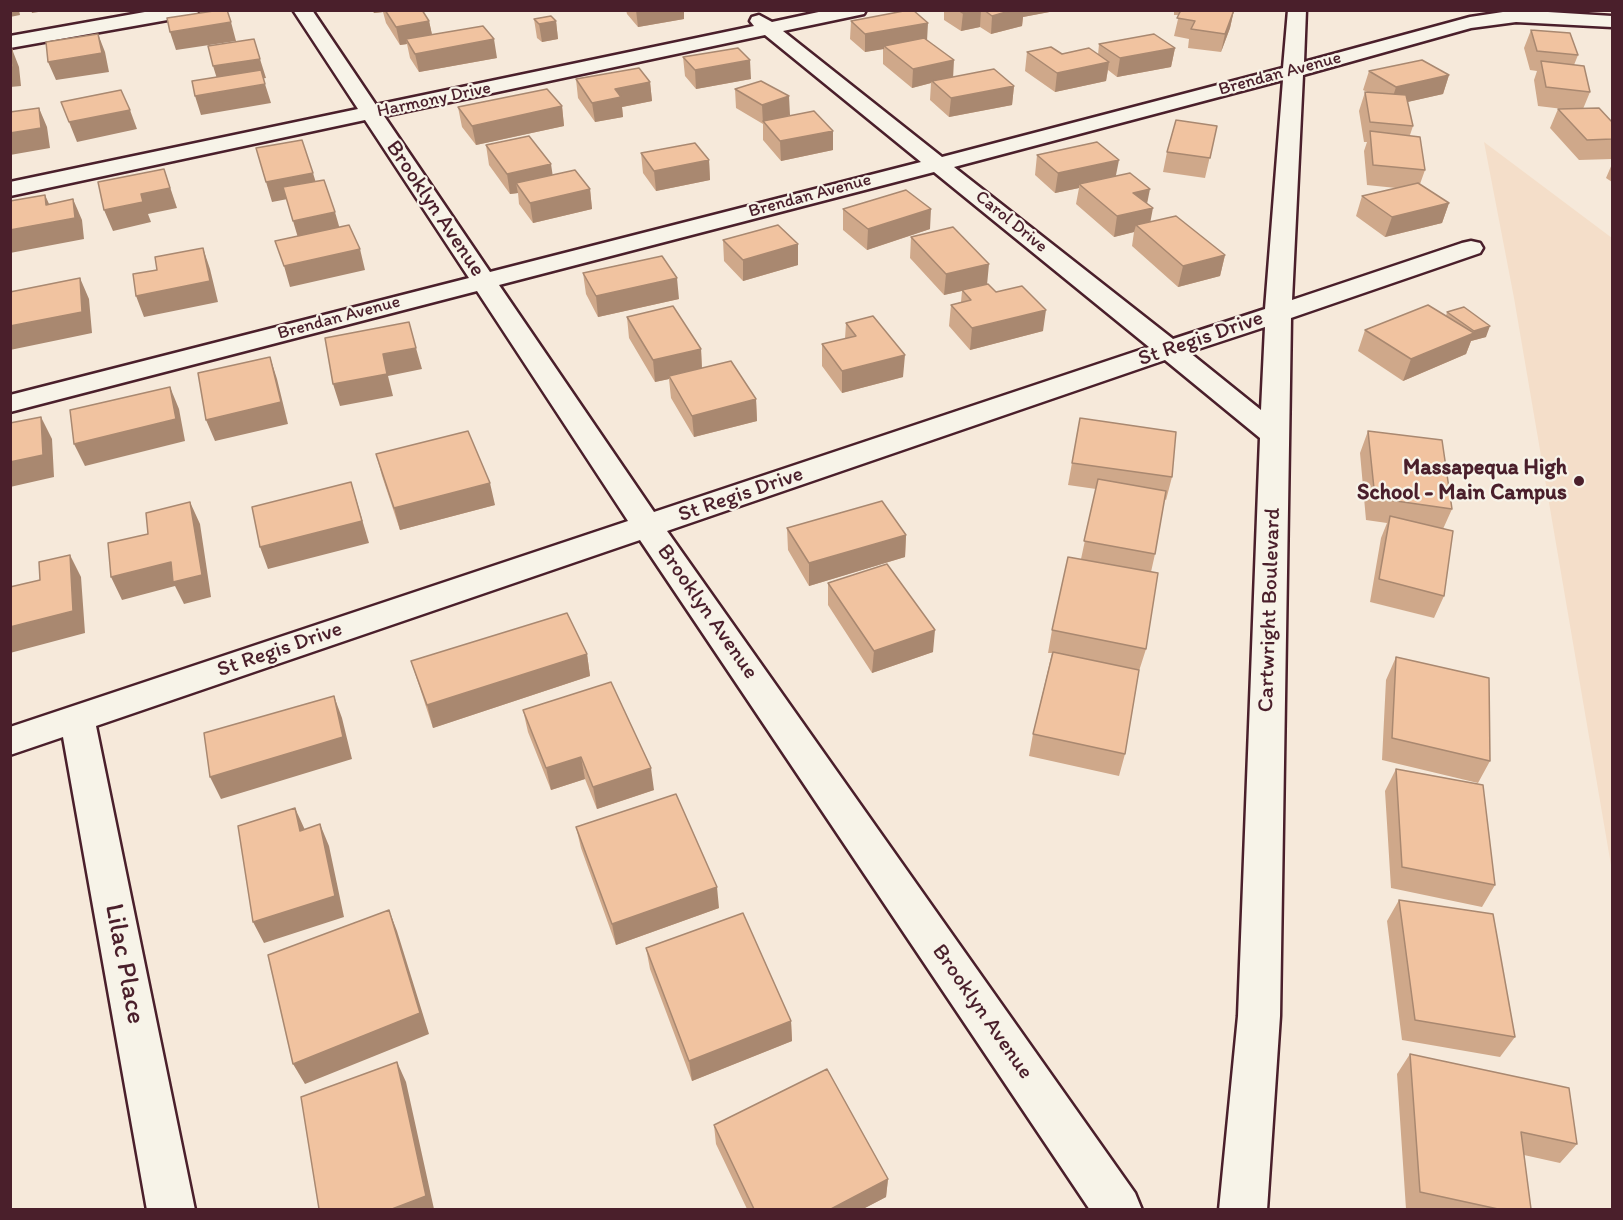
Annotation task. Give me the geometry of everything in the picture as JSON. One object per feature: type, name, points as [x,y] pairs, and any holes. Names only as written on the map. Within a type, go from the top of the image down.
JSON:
[{"type":"street","points":[[10,42],[190,10]]},
{"type":"street","name":"Brooklyn Avenue","points":[[302,10],[647,526],[1118,1209]]},
{"type":"street","name":"Carol Drive","points":[[747,10],[1275,435]]},
{"type":"street","name":"Harmony Drive","points":[[10,189],[858,10]]},
{"type":"street","name":"Cartwright Boulevard","points":[[1243,1209],[1259,1016],[1278,313],[1297,10]]},
{"type":"street","name":"Brendan Avenue","points":[[10,404],[1498,18],[1516,16],[1612,21]]},
{"type":"street","name":"St Regis Drive","points":[[10,741],[1471,248]]},
{"type":"street","name":"Lilac Place","points":[[77,718],[171,1209]]},
{"type":"shaded area","name":"Massapequa High School - Main Campus","points":[[1484,142],[1612,238],[1612,871],[1514,298]]},
{"type":"building","points":[[227,10],[231,22],[170,32],[167,18]]},
{"type":"building","points":[[385,10],[422,10],[429,21],[396,27]]},
{"type":"building","points":[[913,10],[928,23],[865,34],[851,21]]},
{"type":"building","points":[[958,10],[975,10],[963,13]]},
{"type":"building","points":[[984,10],[1013,10],[992,16]]},
{"type":"building","points":[[1181,10],[1234,10],[1225,34],[1191,29],[1195,21],[1177,18]]},
{"type":"building","points":[[551,16],[556,21],[539,24],[534,19]]},
{"type":"building","points":[[483,26],[494,39],[415,54],[406,39]]},
{"type":"building","points":[[1531,30],[1570,33],[1578,55],[1537,51]]},
{"type":"building","points":[[98,34],[102,53],[48,62],[46,42]]},
{"type":"building","points":[[1154,34],[1175,48],[1120,58],[1099,44]]},
{"type":"building","points":[[924,38],[954,60],[913,69],[884,46]]},
{"type":"building","points":[[254,39],[260,59],[213,66],[208,46]]},
{"type":"building","points":[[1051,47],[1062,54],[1089,48],[1109,62],[1057,73],[1027,52]]},
{"type":"building","points":[[738,48],[750,60],[695,70],[683,57]]},
{"type":"building","points":[[10,49],[12,49],[13,67],[10,67]]},
{"type":"building","points":[[1422,60],[1449,75],[1396,87],[1369,71]]},
{"type":"building","points":[[1541,61],[1584,66],[1590,92],[1546,87]]},
{"type":"building","points":[[639,68],[650,82],[615,89],[621,97],[592,103],[576,79]]},
{"type":"building","points":[[994,69],[1014,86],[951,98],[932,81]]},
{"type":"building","points":[[261,70],[265,84],[195,96],[192,81]]},
{"type":"building","points":[[761,81],[789,96],[762,105],[735,89]]},
{"type":"building","points":[[547,89],[562,106],[472,126],[458,107]]},
{"type":"building","points":[[121,90],[130,110],[69,122],[61,102]]},
{"type":"building","points":[[1365,92],[1406,95],[1413,126],[1370,122]]},
{"type":"building","points":[[39,108],[41,128],[10,133],[10,112]]},
{"type":"building","points":[[1599,108],[1612,122],[1612,139],[1587,140],[1558,109]]},
{"type":"building","points":[[814,111],[833,131],[780,141],[763,121]]},
{"type":"building","points":[[1176,120],[1217,126],[1210,158],[1167,152]]},
{"type":"building","points":[[1370,131],[1420,137],[1425,170],[1373,165]]},
{"type":"building","points":[[529,136],[551,164],[507,174],[486,145]]},
{"type":"building","points":[[302,140],[313,173],[266,182],[256,148]]},
{"type":"building","points":[[1097,142],[1119,160],[1058,173],[1037,155]]},
{"type":"building","points":[[695,143],[709,160],[654,171],[641,153]]},
{"type":"building","points":[[164,169],[170,188],[141,194],[143,202],[104,210],[98,182]]},
{"type":"building","points":[[575,170],[590,189],[530,203],[516,183]]},
{"type":"building","points":[[1130,173],[1150,189],[1133,193],[1153,208],[1117,216],[1079,184]]},
{"type":"building","points":[[324,180],[335,212],[293,221],[283,187]]},
{"type":"building","points":[[1418,183],[1449,203],[1392,217],[1362,196]]},
{"type":"building","points":[[906,190],[931,209],[868,229],[843,209]]},
{"type":"building","points":[[45,195],[46,205],[73,199],[75,218],[10,230],[10,201]]},
{"type":"building","points":[[1176,216],[1225,255],[1183,266],[1136,225]]},
{"type":"building","points":[[349,225],[360,249],[284,266],[275,241]]},
{"type":"building","points":[[778,225],[798,244],[743,260],[723,240]]},
{"type":"building","points":[[953,227],[989,264],[946,274],[911,237]]},
{"type":"building","points":[[203,248],[210,281],[136,296],[133,274],[157,270],[155,257]]},
{"type":"building","points":[[662,256],[677,278],[596,296],[583,273]]},
{"type":"building","points":[[80,278],[82,312],[10,326],[10,292]]},
{"type":"building","points":[[988,284],[996,292],[1022,286],[1046,310],[972,328],[951,305],[971,300],[962,290]]},
{"type":"building","points":[[1428,305],[1474,333],[1411,359],[1365,330]]},
{"type":"building","points":[[673,306],[701,349],[653,360],[627,317]]},
{"type":"building","points":[[1464,307],[1490,326],[1474,331],[1447,312]]},
{"type":"building","points":[[873,316],[905,355],[842,371],[822,344],[856,336],[846,323]]},
{"type":"building","points":[[409,322],[416,348],[383,354],[387,374],[333,384],[325,338]]},
{"type":"building","points":[[270,357],[281,402],[206,420],[198,373]]},
{"type":"building","points":[[731,361],[756,399],[692,416],[669,376]]},
{"type":"building","points":[[170,387],[176,419],[74,444],[70,410]]},
{"type":"building","points":[[41,417],[43,455],[10,462],[10,423]]},
{"type":"building","points":[[1080,418],[1176,432],[1172,477],[1072,463]]},
{"type":"building","points":[[468,431],[490,483],[394,508],[376,454]]},
{"type":"building","points":[[1368,431],[1442,440],[1452,509],[1375,498]]},
{"type":"building","points":[[1098,479],[1166,491],[1155,554],[1084,541]]},
{"type":"building","points":[[351,482],[362,521],[260,547],[252,507]]},
{"type":"building","points":[[882,501],[906,535],[809,563],[787,528]]},
{"type":"building","points":[[190,502],[202,575],[173,582],[171,562],[111,577],[108,543],[148,534],[146,513]]},
{"type":"building","points":[[1390,516],[1453,531],[1444,596],[1379,579]]},
{"type":"building","points":[[70,555],[73,611],[10,627],[10,587],[40,580],[39,562]]},
{"type":"building","points":[[1068,557],[1158,573],[1146,649],[1052,630]]},
{"type":"building","points":[[887,564],[935,630],[874,651],[828,583]]},
{"type":"building","points":[[567,613],[587,654],[427,705],[411,661]]},
{"type":"building","points":[[1053,652],[1139,670],[1125,754],[1033,734]]},
{"type":"building","points":[[1396,657],[1489,678],[1490,761],[1392,738]]},
{"type":"building","points":[[611,682],[651,768],[593,787],[581,757],[546,768],[523,710]]},
{"type":"building","points":[[334,696],[343,737],[210,777],[204,733]]},
{"type":"building","points":[[1396,769],[1483,785],[1495,885],[1402,867]]},
{"type":"building","points":[[676,794],[717,887],[612,924],[576,827]]},
{"type":"building","points":[[295,808],[300,831],[320,824],[335,896],[253,922],[238,826]]},
{"type":"building","points":[[1399,900],[1493,914],[1515,1037],[1415,1020]]},
{"type":"building","points":[[389,910],[420,1013],[293,1064],[268,955]]},
{"type":"building","points":[[743,913],[791,1021],[689,1061],[646,948]]},
{"type":"building","points":[[1410,1054],[1569,1088],[1577,1144],[1521,1132],[1531,1209],[1498,1209],[1420,1192]]},
{"type":"building","points":[[397,1062],[426,1196],[392,1209],[319,1209],[301,1097]]},
{"type":"building","points":[[827,1069],[888,1179],[831,1209],[754,1209],[714,1125]]},
{"type":"place","name":"Massapequa High School - Main Campus","points":[[1579,481]]}]
